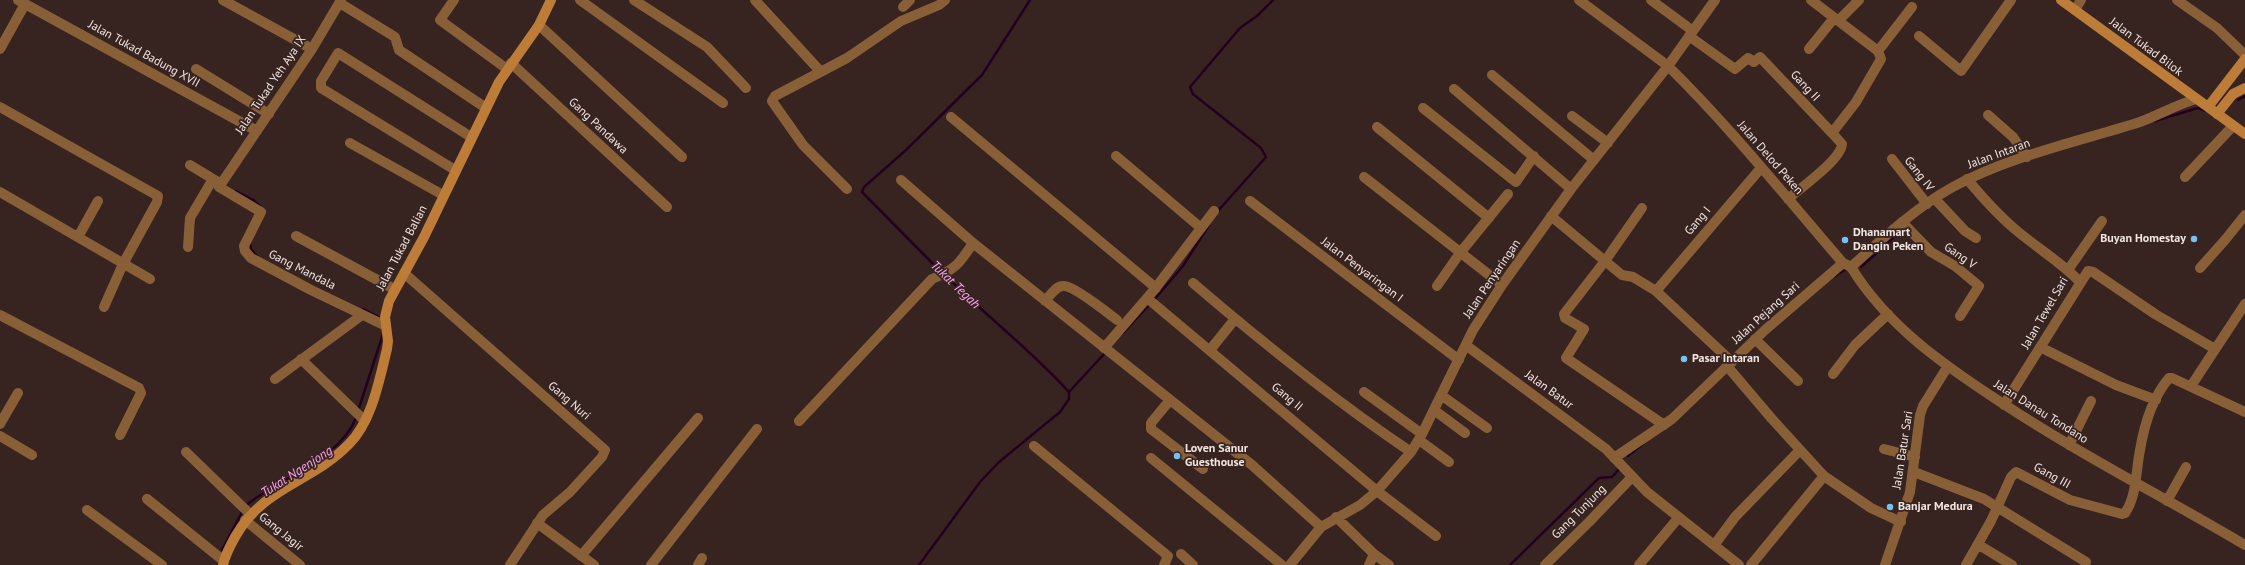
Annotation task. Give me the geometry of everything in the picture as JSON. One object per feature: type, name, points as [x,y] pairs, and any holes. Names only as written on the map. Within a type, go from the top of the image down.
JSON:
[{"type":"street","points":[[223,0],[312,49]]},
{"type":"street","name":"Gang Pandawa","points":[[454,0],[440,20],[509,66],[667,207]]},
{"type":"street","points":[[580,0],[723,103]]},
{"type":"street","points":[[634,0],[702,44],[746,88]]},
{"type":"street","points":[[755,0],[820,71]]},
{"type":"street","points":[[847,189],[811,154],[772,103],[775,96],[847,58],[901,21],[939,5],[945,0]]},
{"type":"street","name":"Jalan Delod Peken","points":[[1579,0],[1668,66],[1705,104],[1847,265]]},
{"type":"street","points":[[1651,0],[1691,34]]},
{"type":"street","name":"Jalan Penyaringan","points":[[1290,565],[1321,527],[1336,517],[1360,505],[1377,491],[1411,452],[1421,437],[1467,346],[1473,330],[1502,285],[1571,189],[1668,66],[1715,0]]},
{"type":"street","points":[[1811,0],[1878,51],[1882,59],[1853,106],[1832,133]]},
{"type":"street","points":[[1809,49],[1836,20],[1859,0]]},
{"type":"street","points":[[1919,36],[1961,71],[2011,0]]},
{"type":"street","name":"Jalan Tukad Bilok","points":[[2061,0],[2245,134]]},
{"type":"street","points":[[2075,10],[2081,0]]},
{"type":"street","points":[[2177,0],[2217,28],[2245,55]]},
{"type":"street","name":"Jalan Tukad Balian","points":[[223,563],[246,519],[276,492],[332,459],[349,445],[365,422],[387,349],[386,307],[394,289],[424,237],[486,108],[509,66],[539,25],[549,1]]},
{"type":"street","points":[[0,48],[22,2]]},
{"type":"street","name":"Jalan Tukad Badung XVII","points":[[22,2],[257,131]]},
{"type":"street","points":[[342,3],[395,37],[400,50],[486,108]]},
{"type":"street","name":"Jalan Tukad Yeh Aya IX","points":[[188,247],[190,218],[216,181],[257,131],[342,3]]},
{"type":"street","points":[[1878,51],[1912,7]]},
{"type":"street","points":[[539,25],[682,157]]},
{"type":"street","name":"Gang II","points":[[1691,34],[1735,69],[1748,58],[1754,62],[1760,57],[1842,144],[1841,150],[1833,160],[1788,199]]},
{"type":"street","points":[[455,170],[321,88],[321,81],[338,53],[471,137]]},
{"type":"street","points":[[2208,107],[2245,59]]},
{"type":"street","points":[[196,69],[269,114]]},
{"type":"street","points":[[1492,75],[1594,160]]},
{"type":"street","points":[[2217,114],[2237,91],[2245,88]]},
{"type":"street","points":[[1454,89],[1571,189]]},
{"type":"street","points":[[2178,104],[2183,90]]},
{"type":"street","points":[[2215,97],[2225,103]]},
{"type":"street","name":"Jalan Intaran","points":[[1847,265],[1931,201],[1967,179],[2027,157],[2138,122],[2162,113],[2178,104],[2196,99]]},
{"type":"street","points":[[0,107],[157,195],[157,202],[123,264],[104,307]]},
{"type":"street","points":[[1423,108],[1516,182],[1534,156]]},
{"type":"street","points":[[951,116],[1156,288]]},
{"type":"street","points":[[1572,116],[1608,143]]},
{"type":"street","points":[[1988,116],[2013,138],[2027,157]]},
{"type":"street","points":[[2185,176],[2233,126]]},
{"type":"street","points":[[1377,127],[1489,218]]},
{"type":"street","points":[[350,143],[444,195]]},
{"type":"street","points":[[1116,156],[1202,228]]},
{"type":"street","name":"Gang IV","points":[[1892,159],[1931,201]]},
{"type":"street","points":[[190,166],[216,181]]},
{"type":"street","name":"Gang I","points":[[1656,291],[1761,168]]},
{"type":"street","points":[[1364,177],[1502,285]]},
{"type":"street","name":"Jalan Tewel Sari","points":[[1967,179],[1994,210],[2017,231],[2068,270],[2080,282],[2004,405]]},
{"type":"street","points":[[901,180],[974,243],[1045,301],[1252,465],[1321,527]]},
{"type":"street","name":"Gang Mandala","points":[[216,181],[220,189],[258,210],[261,215],[244,246],[249,256],[311,290],[386,326]]},
{"type":"street","points":[[0,192],[150,279]]},
{"type":"street","points":[[1437,286],[1460,253],[1508,194]]},
{"type":"street","name":"Jalan Penyaringan I","points":[[1250,200],[1459,360]]},
{"type":"street","points":[[78,237],[98,201]]},
{"type":"street","points":[[1931,201],[1965,231],[1976,238]]},
{"type":"street","points":[[1642,208],[1605,261],[1564,314],[1566,318],[1584,329],[1566,358],[1664,425]]},
{"type":"street","points":[[1104,348],[1150,301],[1156,288],[1214,211]]},
{"type":"street","points":[[2200,268],[2226,240],[2245,215]]},
{"type":"street","points":[[1551,216],[1622,275],[1633,278],[1656,291],[1729,364],[1800,450],[1824,476],[1871,508],[1902,522]]},
{"type":"street","points":[[2068,270],[2102,221]]},
{"type":"street","name":"Gang V","points":[[1902,222],[1931,252],[1955,266],[1978,286],[1960,316]]},
{"type":"street","points":[[296,236],[394,289]]},
{"type":"street","points":[[799,421],[932,279],[949,273],[958,266],[974,243]]},
{"type":"street","name":"Jalan Danau Tondano","points":[[1847,265],[1888,314],[1912,339],[1948,366],[2004,405],[2069,445],[2245,544]]},
{"type":"street","name":"Jalan Pejang Sari","points":[[1614,458],[1664,425],[1755,339],[1820,281],[1847,265]]},
{"type":"street","points":[[2080,282],[2088,271],[2093,272],[2155,314],[2215,349]]},
{"type":"street","name":"Gang Nuri","points":[[404,273],[605,450],[605,453],[570,492],[551,506],[537,523],[510,565]]},
{"type":"street","points":[[1193,283],[1235,319],[1353,413],[1411,452]]},
{"type":"street","points":[[1045,301],[1058,288],[1065,286],[1073,289],[1117,320]]},
{"type":"street","name":"Gang II","points":[[1150,301],[1377,491],[1436,536]]},
{"type":"street","points":[[2191,386],[2245,304]]},
{"type":"street","points":[[1833,374],[1855,345],[1888,314]]},
{"type":"street","points":[[0,315],[140,388],[141,393],[120,435]]},
{"type":"street","points":[[275,379],[362,315]]},
{"type":"street","points":[[1210,350],[1235,319]]},
{"type":"street","points":[[1755,339],[1798,381]]},
{"type":"street","name":"Jalan Batur","points":[[1467,346],[1566,419],[1614,458],[1647,492],[1740,565]]},
{"type":"street","points":[[2040,347],[2109,382],[2156,400]]},
{"type":"street","points":[[301,359],[365,422]]},
{"type":"street","name":"Jalan Batur Sari","points":[[1885,565],[1902,522],[1914,472],[1918,426],[1923,406],[1948,366]]},
{"type":"street","points":[[2135,483],[2143,433],[2156,400],[2169,378],[2191,386],[2245,412]]},
{"type":"street","points":[[1364,392],[1421,437],[1449,462]]},
{"type":"street","points":[[0,424],[18,393]]},
{"type":"street","points":[[1441,395],[1487,428]]},
{"type":"street","points":[[1170,400],[1151,423],[1151,429],[1203,469]]},
{"type":"street","points":[[2069,445],[2091,401]]},
{"type":"street","points":[[1434,410],[1466,433]]},
{"type":"street","points":[[581,556],[698,418]]},
{"type":"street","points":[[651,565],[757,429]]},
{"type":"street","points":[[0,436],[32,455]]},
{"type":"street","points":[[1034,446],[1168,556],[1164,565]]},
{"type":"street","points":[[1884,449],[1915,457]]},
{"type":"street","points":[[1715,544],[1735,517],[1800,450]]},
{"type":"street","points":[[186,452],[246,519]]},
{"type":"street","points":[[1151,458],[1282,565]]},
{"type":"street","points":[[2167,501],[2186,467]]},
{"type":"street","points":[[1914,472],[1969,493],[1997,507],[2086,562]]},
{"type":"street","name":"Gang III","points":[[1966,565],[1979,545],[2011,476],[2016,472],[2070,500],[2122,514],[2127,510],[2135,483]]},
{"type":"street","points":[[1751,565],[1824,476]]},
{"type":"street","name":"Gang Tunjung","points":[[1545,565],[1632,477]]},
{"type":"street","points":[[147,499],[223,563]]},
{"type":"street","points":[[87,510],[162,565]]},
{"type":"street","points":[[1336,517],[1374,554],[1389,565]]},
{"type":"street","points":[[1639,565],[1679,517]]},
{"type":"street","name":"Gang Jagir","points":[[246,519],[293,565]]},
{"type":"street","name":"Gang Jagir","points":[[246,519],[300,565]]},
{"type":"street","points":[[537,523],[594,565]]},
{"type":"street","points":[[1979,545],[2012,565]]},
{"type":"street","points":[[1180,554],[1193,565]]},
{"type":"street","points":[[1369,565],[1374,554]]},
{"type":"waterway","name":"Tukat Tegah","points":[[941,272],[862,192],[864,187],[906,150],[982,75],[1030,0]]},
{"type":"waterway","points":[[1217,212],[1266,157],[1261,148],[1193,94],[1190,87],[1240,28],[1257,16],[1273,0]]},
{"type":"waterway","points":[[2238,100],[2245,96]]},
{"type":"waterway","points":[[2155,121],[2198,108],[2206,111]]},
{"type":"waterway","points":[[236,191],[253,200],[260,206]]},
{"type":"waterway","points":[[1153,301],[1183,266],[1209,225]]},
{"type":"waterway","points":[[1885,245],[1904,228]]},
{"type":"waterway","points":[[250,243],[251,249],[257,256]]},
{"type":"waterway","points":[[1861,267],[1879,251]]},
{"type":"waterway","points":[[1835,276],[1848,268]]},
{"type":"waterway","name":"Tukat Tegah","points":[[919,565],[980,482],[999,462],[1060,412],[1069,399],[1069,392],[1024,347],[945,275]]},
{"type":"waterway","points":[[1123,333],[1149,305]]},
{"type":"waterway","points":[[363,309],[381,318]]},
{"type":"waterway","name":"Tukat Ngenjong","points":[[359,408],[383,334]]},
{"type":"waterway","points":[[1069,392],[1104,354]]},
{"type":"waterway","name":"Tukat Ngenjong","points":[[248,504],[261,494],[308,466],[337,445],[348,432],[356,418]]},
{"type":"waterway","points":[[1628,456],[1644,443]]},
{"type":"waterway","points":[[1510,565],[1599,478],[1612,477],[1620,468]]},
{"type":"waterway","name":"Tukat Ngenjong","points":[[222,550],[242,512]]},
{"type":"place","name":"Buyan Homestay","points":[[2194,239]]},
{"type":"place","name":"Dhanamart Dangin Peken","points":[[1845,240]]},
{"type":"place","name":"Pasar Intaran","points":[[1684,359]]},
{"type":"place","name":"Loven Sanur Guesthouse","points":[[1177,456]]},
{"type":"place","name":"Banjar Medura","points":[[1890,507]]}]
